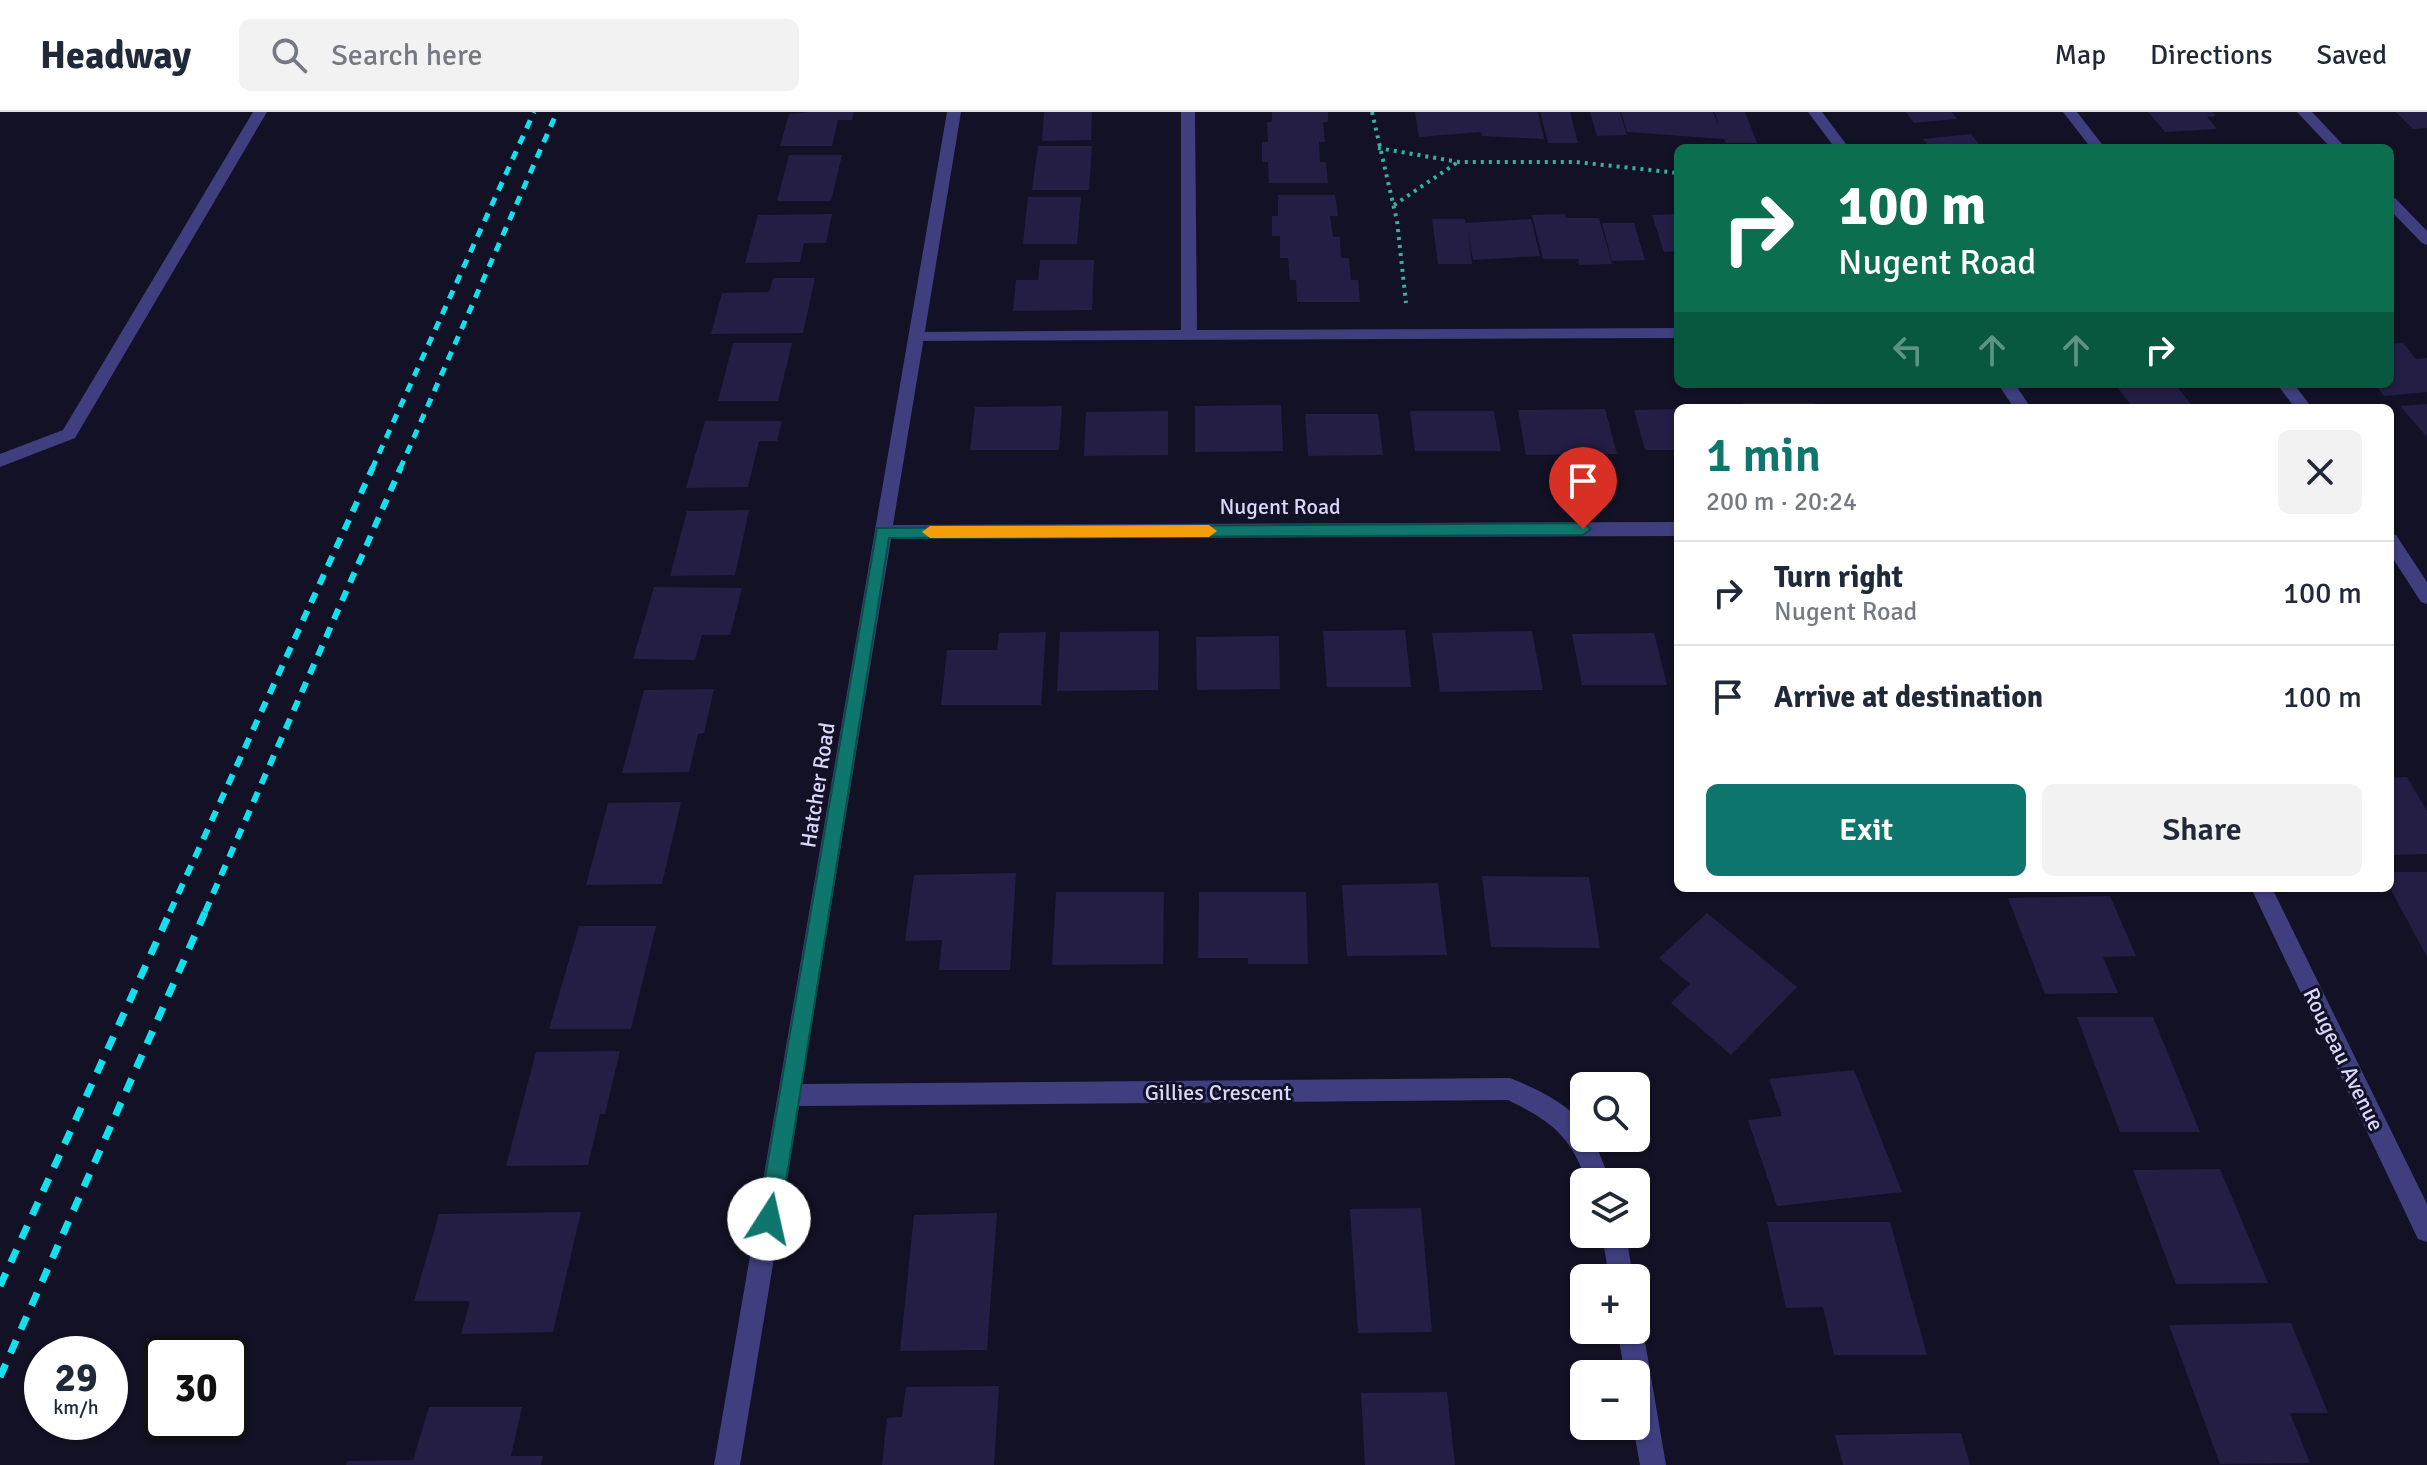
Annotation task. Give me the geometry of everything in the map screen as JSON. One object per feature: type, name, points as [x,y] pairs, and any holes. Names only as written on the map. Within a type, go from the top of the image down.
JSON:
[{"type":"street","points":[[0,461],[69,434],[260,112]]},
{"type":"street","name":"Hatcher Road","points":[[727,1465],[954,112]]},
{"type":"street","points":[[1188,112],[1189,336]]},
{"type":"street","points":[[1815,112],[1839,144]]},
{"type":"street","points":[[2070,112],[2095,144]]},
{"type":"street","points":[[2304,112],[2335,144]]},
{"type":"street","points":[[2394,205],[2427,240]]},
{"type":"street","points":[[916,337],[1674,333]]},
{"type":"street","points":[[2288,388],[2301,404]]},
{"type":"street","name":"Nugent Road","points":[[882,532],[1674,529]]},
{"type":"street","points":[[2394,546],[2427,597]]},
{"type":"street","name":"Rougeau Avenue","points":[[2263,892],[2427,1230]]},
{"type":"street","name":"Gillies Crescent","points":[[790,1095],[1510,1089],[1563,1115],[1588,1150],[1594,1168]]},
{"type":"street","points":[[1632,1344],[1653,1465]]},
{"type":"path","points":[[1372,112],[1378,148],[1394,205],[1410,335]]},
{"type":"path","points":[[1378,148],[1459,162],[1560,161],[1674,173]]},
{"type":"path","points":[[1394,205],[1459,162]]},
{"type":"building","points":[[854,112],[852,120],[838,120],[832,146],[780,146],[789,114]]},
{"type":"building","points":[[1044,112],[1092,112],[1091,140],[1042,141]]},
{"type":"building","points":[[1272,112],[1328,112],[1328,122],[1323,122],[1325,142],[1319,142],[1320,162],[1326,162],[1328,183],[1269,183],[1268,162],[1262,162],[1262,142],[1268,142],[1267,122],[1272,122]]},
{"type":"building","points":[[1415,112],[1538,112],[1544,139],[1482,136],[1481,132],[1419,137]]},
{"type":"building","points":[[1540,112],[1570,112],[1578,143],[1548,143]]},
{"type":"building","points":[[1590,112],[1620,112],[1627,135],[1597,136]]},
{"type":"building","points":[[1621,112],[1713,112],[1719,126],[1715,112],[1745,112],[1757,143],[1726,143],[1724,139],[1627,132]]},
{"type":"building","points":[[1906,112],[1952,112],[1957,119],[1914,123]]},
{"type":"building","points":[[2148,112],[2212,112],[2216,116],[2207,117],[2217,129],[2165,132]]},
{"type":"building","points":[[2396,112],[2427,112],[2427,128],[2413,129]]},
{"type":"building","points":[[1971,134],[1979,144],[1927,144],[1923,139]]},
{"type":"building","points":[[1038,146],[1092,146],[1089,190],[1032,190]]},
{"type":"building","points":[[789,155],[842,155],[831,201],[777,201]]},
{"type":"building","points":[[1278,195],[1335,195],[1338,216],[1330,216],[1333,237],[1340,237],[1341,258],[1349,258],[1351,280],[1358,280],[1360,302],[1297,302],[1296,280],[1290,280],[1288,258],[1280,258],[1280,236],[1272,236],[1272,216],[1278,216]]},
{"type":"building","points":[[1028,197],[1081,197],[1077,244],[1023,244]]},
{"type":"building","points":[[832,214],[826,243],[804,243],[800,262],[745,263],[758,215]]},
{"type":"building","points":[[1565,214],[1566,218],[1599,218],[1612,264],[1579,265],[1578,259],[1543,259],[1532,215]]},
{"type":"building","points":[[1674,214],[1674,251],[1664,252],[1652,215]]},
{"type":"building","points":[[1432,219],[1465,219],[1465,223],[1531,219],[1540,256],[1473,260],[1468,231],[1472,264],[1438,264]]},
{"type":"building","points":[[1602,223],[1634,223],[1645,260],[1612,261]]},
{"type":"building","points":[[1040,260],[1094,260],[1092,310],[1013,311],[1016,280],[1038,280]]},
{"type":"building","points":[[773,278],[815,278],[803,333],[711,334],[722,293],[769,292]]},
{"type":"building","points":[[733,343],[792,343],[778,401],[718,401]]},
{"type":"building","points":[[2403,343],[2416,359],[2427,358],[2427,392],[2384,396],[2378,388],[2394,388],[2394,344]]},
{"type":"building","points":[[2118,388],[2178,388],[2191,404],[2130,404]]},
{"type":"building","points":[[1743,403],[1814,404],[1743,404]]},
{"type":"building","points":[[2427,404],[2427,437],[2400,406]]},
{"type":"building","points":[[1281,405],[1283,451],[1195,452],[1195,406]]},
{"type":"building","points":[[1062,406],[1059,450],[970,450],[975,407]]},
{"type":"building","points":[[1605,409],[1617,454],[1526,455],[1518,410]]},
{"type":"building","points":[[1674,409],[1674,450],[1645,450],[1634,410]]},
{"type":"building","points":[[1168,411],[1168,455],[1084,456],[1086,412]]},
{"type":"building","points":[[1410,411],[1494,411],[1501,451],[1415,451]]},
{"type":"building","points":[[1305,414],[1378,414],[1383,455],[1308,456]]},
{"type":"building","points":[[705,421],[782,421],[777,441],[759,441],[748,487],[686,488]]},
{"type":"building","points":[[749,510],[735,575],[670,576],[687,511]]},
{"type":"building","points":[[654,587],[742,588],[730,635],[702,635],[695,660],[633,659]]},
{"type":"building","points":[[1405,630],[1411,687],[1327,687],[1323,631]]},
{"type":"building","points":[[1159,631],[1158,690],[1057,691],[1060,632]]},
{"type":"building","points":[[1532,631],[1543,690],[1440,692],[1432,633]]},
{"type":"building","points":[[1046,632],[1041,705],[941,705],[947,650],[997,650],[999,633]]},
{"type":"building","points":[[1654,633],[1667,685],[1582,685],[1572,634]]},
{"type":"building","points":[[1279,636],[1280,689],[1197,690],[1196,637]]},
{"type":"building","points":[[714,689],[704,733],[698,734],[689,772],[622,773],[644,690]]},
{"type":"building","points":[[2407,777],[2427,811],[2427,854],[2394,855],[2394,778]]},
{"type":"building","points":[[681,802],[662,884],[586,885],[608,803]]},
{"type":"building","points":[[2394,872],[2427,872],[2427,957],[2392,892]]},
{"type":"building","points":[[1016,873],[1010,970],[939,970],[942,940],[905,941],[914,875]]},
{"type":"building","points":[[1482,876],[1589,877],[1600,948],[1491,947]]},
{"type":"building","points":[[1438,883],[1447,955],[1347,956],[1342,885]]},
{"type":"building","points":[[1056,892],[1164,892],[1163,964],[1052,965]]},
{"type":"building","points":[[1199,892],[1306,892],[1308,964],[1248,964],[1248,958],[1198,958]]},
{"type":"building","points":[[2110,896],[2136,956],[2103,957],[2118,993],[2045,994],[2008,898]]},
{"type":"building","points":[[1707,913],[1797,987],[1731,1055],[1671,1003],[1690,984],[1659,958]]},
{"type":"building","points":[[579,926],[656,926],[631,1029],[549,1029]]},
{"type":"building","points":[[2077,1017],[2153,1017],[2200,1132],[2120,1132]]},
{"type":"building","points":[[620,1051],[605,1114],[600,1114],[588,1165],[506,1166],[536,1052]]},
{"type":"building","points":[[1854,1070],[1902,1192],[1777,1206],[1748,1120],[1782,1116],[1769,1079]]},
{"type":"building","points":[[2220,1169],[2268,1283],[2176,1284],[2133,1170]]},
{"type":"building","points":[[1421,1208],[1432,1332],[1358,1333],[1350,1209]]},
{"type":"building","points":[[581,1212],[553,1332],[461,1334],[470,1301],[414,1301],[439,1214]]},
{"type":"building","points":[[997,1213],[987,1350],[900,1351],[914,1215]]},
{"type":"building","points":[[1767,1222],[1890,1222],[1927,1355],[1834,1355],[1823,1307],[1786,1308]]},
{"type":"building","points":[[2291,1323],[2328,1413],[2290,1413],[2310,1463],[2220,1464],[2169,1325]]},
{"type":"building","points":[[999,1386],[994,1465],[882,1465],[887,1418],[902,1417],[906,1387]]},
{"type":"building","points":[[1447,1392],[1455,1465],[1365,1465],[1361,1393]]},
{"type":"building","points":[[429,1407],[522,1407],[511,1456],[543,1456],[541,1465],[346,1465],[347,1461],[413,1460]]},
{"type":"building","points":[[1961,1433],[1970,1465],[1843,1465],[1835,1435]]},
{"type":"railway","points":[[372,469],[534,112]]},
{"type":"railway","points":[[400,469],[557,112]]},
{"type":"railway","points":[[170,912],[373,467]]},
{"type":"railway","points":[[205,912],[401,467]]},
{"type":"railway","points":[[0,1286],[171,910]]},
{"type":"railway","points":[[0,1377],[206,910]]},
{"type":"slow traffic","points":[[930,532],[1209,531]]},
{"type":"route","points":[[769,1219],[882,532],[1583,529]]}]
